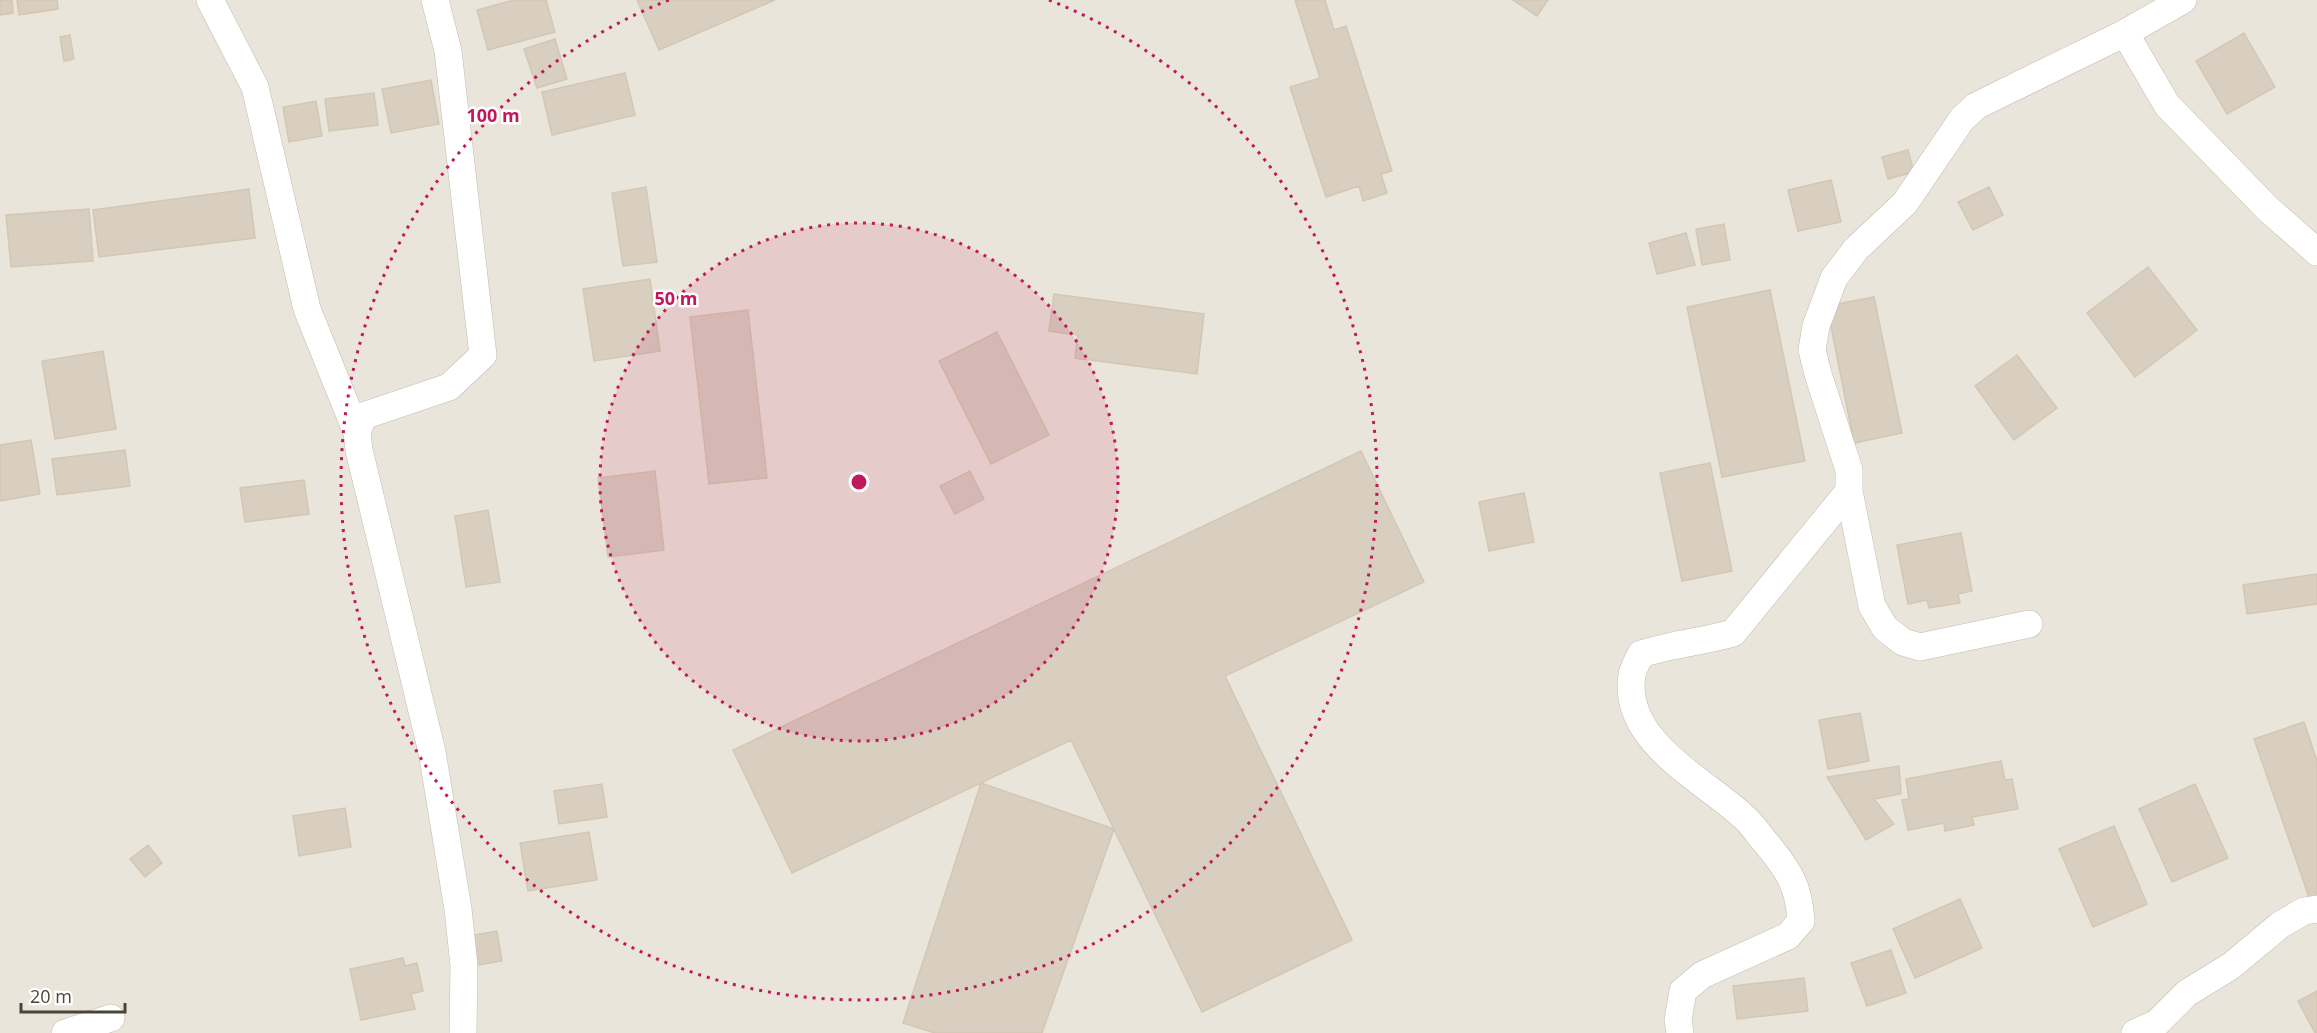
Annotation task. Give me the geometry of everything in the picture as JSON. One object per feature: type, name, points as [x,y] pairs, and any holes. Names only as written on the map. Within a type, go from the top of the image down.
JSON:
[{"type":"street","points":[[210,0],[255,87],[307,309],[357,433],[359,450],[432,752],[464,965],[463,1033]]},
{"type":"street","points":[[357,433],[363,416],[449,387],[483,355],[448,51],[435,0]]},
{"type":"street","points":[[2029,624],[1920,647],[1903,642],[1885,628],[1872,606],[1849,491],[1849,470],[1812,350],[1815,326],[1834,278],[1856,249],[1905,203],[1962,119],[1976,106],[2125,33],[2183,0]]},
{"type":"street","points":[[2125,33],[2167,105],[2268,209],[2317,252]]},
{"type":"street","points":[[1680,1033],[1678,1020],[1683,990],[1702,975],[1788,936],[1802,921],[1800,900],[1788,869],[1747,820],[1657,747],[1643,727],[1633,700],[1632,675],[1641,654],[1661,647],[1713,639],[1732,633],[1849,491]]},
{"type":"street","points":[[2152,1030],[2187,993],[2231,966],[2280,924],[2304,911],[2317,909]]},
{"type":"street","points":[[64,1033],[111,1018]]},
{"type":"shaded area","points":[[0,0],[2317,0],[2317,1033],[0,1033]]},
{"type":"building","points":[[0,0],[12,0],[13,13],[0,15]]},
{"type":"building","points":[[17,0],[57,0],[58,9],[19,15]]},
{"type":"building","points":[[514,0],[546,0],[555,32],[488,50],[477,10]]},
{"type":"building","points":[[637,0],[775,0],[659,50]]},
{"type":"building","points":[[1295,0],[1325,0],[1334,30],[1346,26],[1392,171],[1381,174],[1387,193],[1363,201],[1359,186],[1326,197],[1290,87],[1320,78]]},
{"type":"building","points":[[1513,0],[1548,0],[1537,16]]},
{"type":"building","points":[[2244,33],[2275,87],[2227,114],[2196,61]]},
{"type":"building","points":[[70,35],[74,59],[64,61],[60,37]]},
{"type":"building","points":[[555,39],[567,79],[537,88],[524,49]]},
{"type":"building","points":[[625,73],[635,115],[552,135],[542,92]]},
{"type":"building","points":[[431,80],[439,124],[391,133],[382,89]]},
{"type":"building","points":[[374,93],[378,125],[329,131],[325,99]]},
{"type":"building","points":[[316,101],[322,136],[289,142],[283,107]]},
{"type":"building","points":[[1908,150],[1914,172],[1888,179],[1882,157]]},
{"type":"building","points":[[1831,180],[1841,222],[1798,231],[1788,190]]},
{"type":"building","points":[[646,187],[657,262],[623,266],[612,193]]},
{"type":"building","points":[[1989,187],[2003,215],[1973,230],[1958,202]]},
{"type":"building","points":[[249,189],[255,238],[99,257],[93,210]]},
{"type":"building","points":[[89,209],[93,261],[11,267],[6,215]]},
{"type":"building","points":[[1724,224],[1730,260],[1702,265],[1696,229]]},
{"type":"building","points":[[1686,233],[1695,265],[1657,274],[1649,243]]},
{"type":"building","points":[[2148,267],[2197,330],[2135,377],[2087,313]]},
{"type":"building","points":[[650,279],[660,351],[594,361],[583,289]]},
{"type":"building","points":[[1770,290],[1805,461],[1722,477],[1687,307]]},
{"type":"building","points":[[1054,294],[1204,314],[1197,374],[1075,358],[1078,335],[1049,331]]},
{"type":"building","points":[[1874,297],[1902,433],[1854,443],[1827,306]]},
{"type":"building","points":[[748,310],[767,478],[709,484],[690,317]]},
{"type":"building","points":[[997,332],[1049,435],[991,464],[939,361]]},
{"type":"building","points":[[103,351],[116,429],[55,439],[42,361]]},
{"type":"building","points":[[2017,355],[2057,408],[2014,440],[1975,386]]},
{"type":"building","points":[[31,440],[40,494],[0,501],[0,445]]},
{"type":"building","points":[[125,450],[130,486],[57,495],[52,459]]},
{"type":"building","points":[[1361,451],[1424,582],[1225,676],[1352,940],[1202,1012],[1071,740],[792,873],[733,750]]},
{"type":"building","points":[[1710,463],[1732,571],[1682,581],[1660,473]]},
{"type":"building","points":[[655,471],[664,550],[608,557],[598,478]]},
{"type":"building","points":[[970,471],[984,499],[955,514],[940,486]]},
{"type":"building","points":[[304,480],[309,514],[245,522],[240,488]]},
{"type":"building","points":[[1524,493],[1534,542],[1489,551],[1479,502]]},
{"type":"building","points":[[488,510],[500,582],[466,587],[455,516]]},
{"type":"building","points":[[1961,533],[1972,591],[1958,594],[1960,603],[1929,608],[1927,600],[1908,604],[1897,545]]},
{"type":"building","points":[[2317,574],[2317,604],[2247,614],[2243,585]]},
{"type":"building","points":[[1860,713],[1869,761],[1828,769],[1819,720]]},
{"type":"building","points":[[2304,722],[2317,761],[2317,897],[2310,900],[2254,739]]},
{"type":"building","points":[[2001,761],[2005,780],[2012,779],[2018,809],[1972,817],[1974,825],[1945,831],[1944,823],[1908,830],[1902,800],[1909,799],[1906,779]]},
{"type":"building","points":[[1899,766],[1901,794],[1874,799],[1894,824],[1866,840],[1827,777]]},
{"type":"building","points":[[981,783],[1114,829],[1042,1033],[935,1033],[903,1023]]},
{"type":"building","points":[[602,784],[607,817],[559,824],[554,791]]},
{"type":"building","points":[[2195,784],[2228,858],[2172,882],[2139,809]]},
{"type":"building","points":[[345,808],[351,847],[299,856],[293,816]]},
{"type":"building","points":[[2114,826],[2147,904],[2093,927],[2059,849]]},
{"type":"building","points":[[589,832],[597,880],[528,891],[520,843]]},
{"type":"building","points":[[148,845],[162,863],[145,877],[130,859]]},
{"type":"building","points":[[1960,899],[1982,948],[1915,978],[1893,929]]},
{"type":"building","points":[[497,931],[502,961],[473,966],[468,936]]},
{"type":"building","points":[[1891,950],[1906,993],[1867,1006],[1851,963]]},
{"type":"building","points":[[403,958],[405,966],[417,963],[423,991],[411,994],[415,1009],[361,1020],[350,969]]},
{"type":"building","points":[[1804,978],[1808,1011],[1737,1019],[1733,986]]},
{"type":"building","points":[[2317,991],[2317,1033],[2315,1033],[2298,1001]]}]
